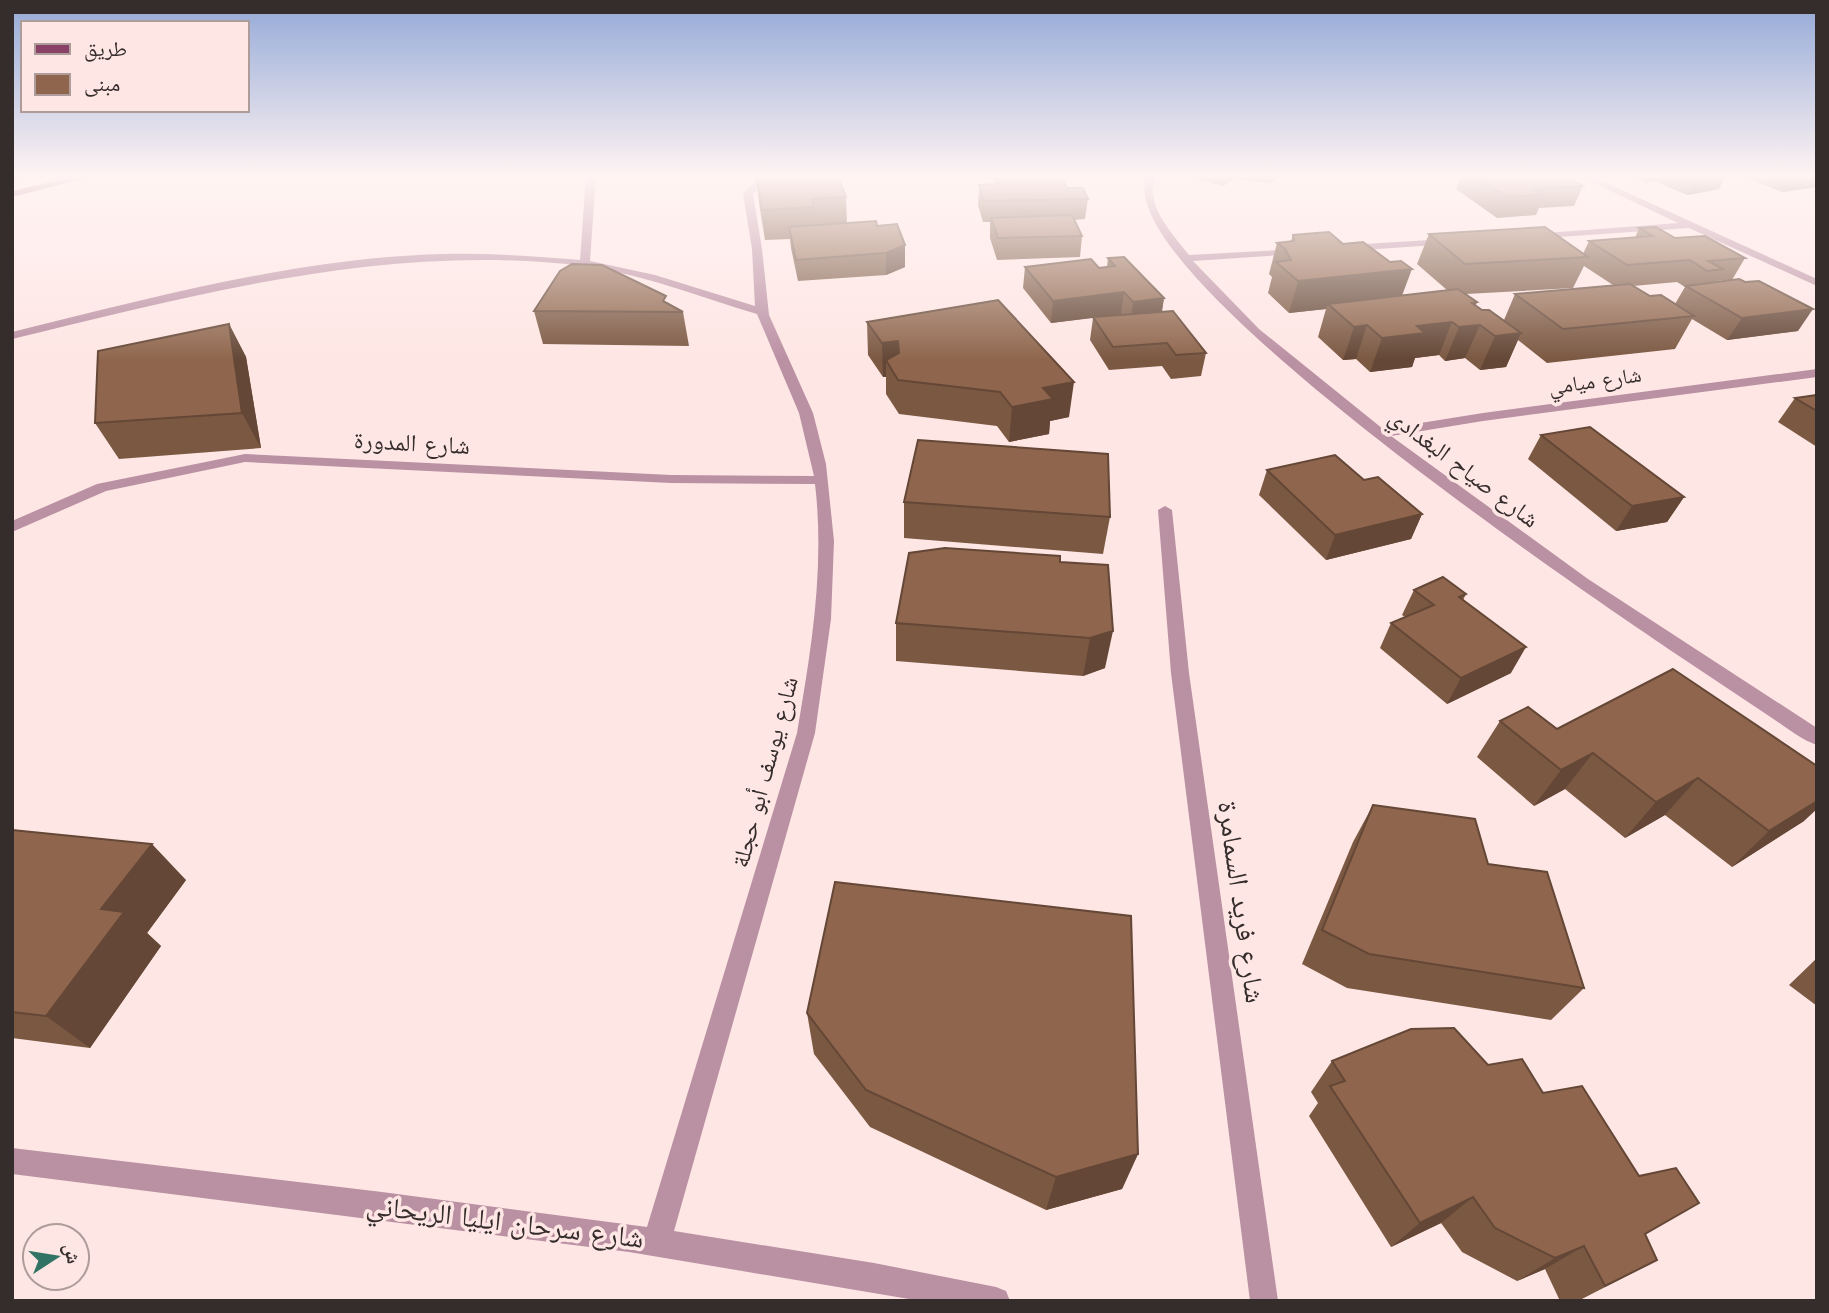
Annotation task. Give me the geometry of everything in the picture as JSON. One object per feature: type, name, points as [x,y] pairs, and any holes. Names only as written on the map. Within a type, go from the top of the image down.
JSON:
[{"type":"street","points":[[585,263],[587,237]]},
{"type":"street","name":"شارع يوسف أبو حجلة","points":[[657,1240],[806,733],[816,675],[824,588],[825,539],[821,480],[803,405],[774,345],[762,312],[756,237]]},
{"type":"street","name":"شارع صياح البغدادي","points":[[1170,237],[1184,258],[1234,309],[1379,434],[1485,516],[1817,738]]},
{"type":"street","points":[[1517,238],[1527,237]]},
{"type":"street","points":[[1718,237],[1817,283]]},
{"type":"street","points":[[1330,249],[1463,242]]},
{"type":"street","points":[[1184,258],[1303,250]]},
{"type":"street","points":[[12,336],[178,297],[369,264],[436,258],[509,257],[585,263],[650,277],[762,312]]},
{"type":"street","name":"شارع ميامي","points":[[1379,434],[1483,417],[1817,373]]},
{"type":"street","name":"شارع المدورة","points":[[12,527],[53,506],[102,487],[245,458],[671,478],[821,480]]},
{"type":"street","name":"شارع فريد السمامرة","points":[[1165,510],[1180,673],[1264,1301]]},
{"type":"street","name":"شارع سرحان ايليا الريحاني","points":[[12,1161],[657,1240],[900,1281],[996,1301]]},
{"type":"building","points":[[791,237],[902,237],[905,245],[886,253],[796,260]]},
{"type":"building","points":[[1293,237],[1335,237],[1343,244],[1363,242],[1390,262],[1401,261],[1412,269],[1298,281],[1276,262],[1291,260],[1285,249],[1277,243],[1294,241]]},
{"type":"building","points":[[1433,237],[1560,237],[1588,257],[1465,264]]},
{"type":"building","points":[[1637,237],[1707,237],[1745,258],[1708,261],[1723,269],[1707,271],[1690,260],[1627,265],[1589,241]]},
{"type":"building","points":[[1124,257],[1164,298],[1133,302],[1124,292],[1053,301],[1025,267],[1091,259],[1099,268],[1115,266],[1108,258]]},
{"type":"building","points":[[572,264],[602,265],[666,296],[663,301],[683,312],[534,311],[560,271]]},
{"type":"building","points":[[1739,279],[1745,282],[1759,281],[1813,309],[1742,318],[1686,286]]},
{"type":"building","points":[[1630,284],[1650,296],[1661,295],[1694,316],[1563,329],[1515,294]]},
{"type":"building","points":[[1458,289],[1477,302],[1472,303],[1482,310],[1489,310],[1521,333],[1495,336],[1480,325],[1459,327],[1452,322],[1417,326],[1425,333],[1382,338],[1367,325],[1354,327],[1328,304]]},
{"type":"building","points":[[998,300],[1074,382],[1043,388],[1053,399],[1012,407],[1000,392],[898,380],[886,360],[899,353],[898,341],[882,343],[867,322]]},
{"type":"building","points":[[1173,311],[1206,353],[1176,355],[1167,343],[1113,347],[1093,317]]},
{"type":"building","points":[[229,324],[242,413],[95,423],[98,351]]},
{"type":"building","points":[[1817,395],[1817,411],[1795,398]]},
{"type":"building","points":[[1590,427],[1684,497],[1632,506],[1541,435]]},
{"type":"building","points":[[918,440],[1108,454],[1110,517],[904,502]]},
{"type":"building","points":[[1335,455],[1364,480],[1378,477],[1422,514],[1335,535],[1267,470]]},
{"type":"building","points":[[945,548],[1060,556],[1060,562],[1108,565],[1113,631],[1090,638],[896,623],[909,553]]},
{"type":"building","points":[[1443,577],[1466,594],[1459,597],[1526,647],[1461,678],[1391,623],[1434,605],[1414,590]]},
{"type":"building","points":[[1673,669],[1817,766],[1817,801],[1769,831],[1698,778],[1656,802],[1593,753],[1561,770],[1500,721],[1528,707],[1557,729]]},
{"type":"building","points":[[1373,805],[1475,819],[1488,864],[1547,872],[1584,988],[1369,954],[1322,930]]},
{"type":"building","points":[[12,830],[152,844],[101,909],[124,912],[46,1016],[12,1012]]},
{"type":"building","points":[[835,882],[1131,916],[1138,1154],[1056,1177],[866,1090],[807,1013]]},
{"type":"building","points":[[1454,1028],[1488,1065],[1522,1059],[1543,1093],[1582,1086],[1639,1176],[1676,1168],[1699,1203],[1645,1234],[1657,1260],[1605,1286],[1584,1246],[1555,1258],[1495,1228],[1473,1197],[1420,1223],[1330,1086],[1345,1081],[1332,1061],[1411,1029]]}]
